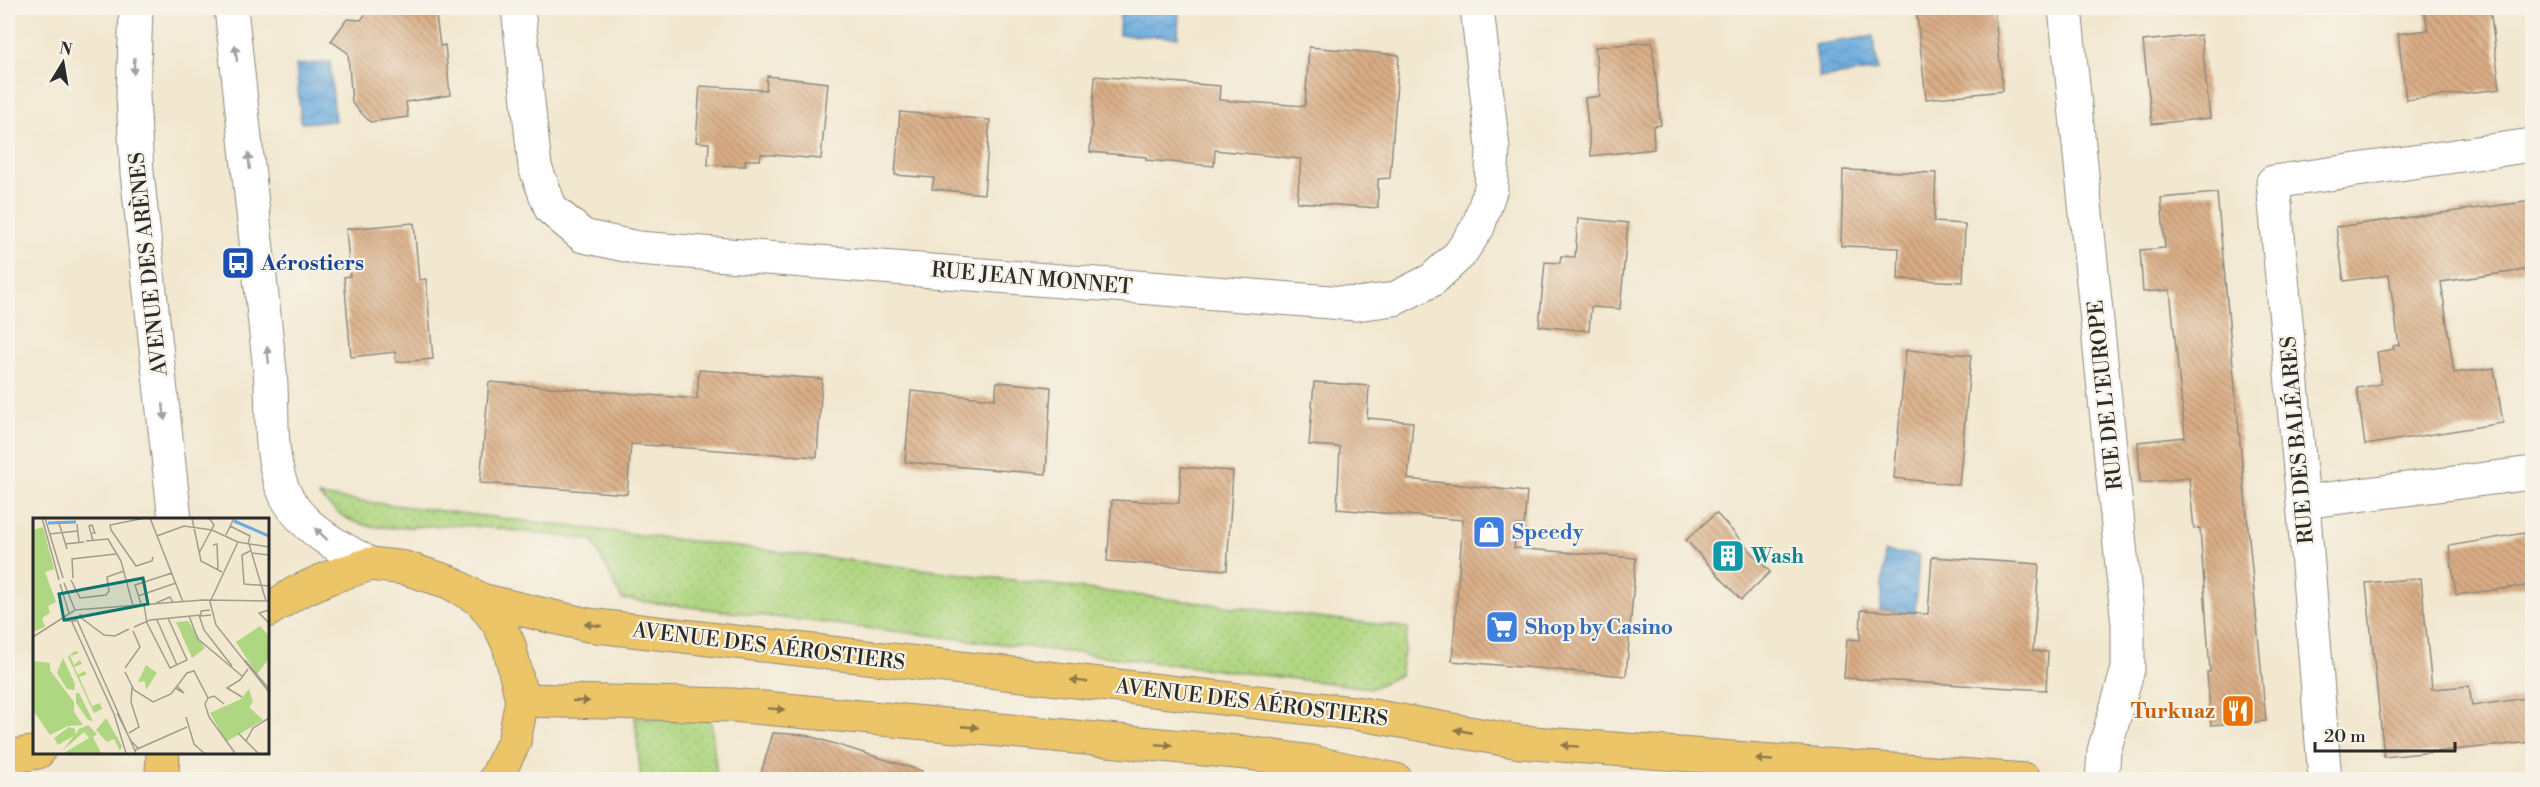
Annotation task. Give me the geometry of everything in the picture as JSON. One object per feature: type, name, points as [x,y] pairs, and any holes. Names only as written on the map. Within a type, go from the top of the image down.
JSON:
[{"type":"main road","points":[[268,610],[297,592],[328,578],[370,564],[405,568],[448,582],[481,600],[499,624],[509,645],[522,700],[514,742],[495,780]]},
{"type":"main road","name":"AVENUE DES AÉROSTIERS","points":[[481,600],[588,625],[1361,714],[1520,742],[2025,780]]},
{"type":"main road","points":[[522,700],[732,705],[767,708],[1247,753],[1312,762],[1396,780]]},
{"type":"main road","points":[[8,757],[33,754]]},
{"type":"main road","points":[[163,754],[164,780]]},
{"type":"street","name":"AVENUE DES ARÈNES","points":[[136,8],[133,96],[137,172],[175,518]]},
{"type":"street","points":[[231,8],[271,381],[277,475],[288,499],[303,518],[333,545],[370,564]]},
{"type":"street","name":"RUE JEAN MONNET","points":[[518,8],[535,167],[551,208],[583,236],[638,248],[1356,304],[1394,299],[1432,280],[1460,254],[1478,227],[1491,188],[1493,148],[1476,8]]},
{"type":"street","name":"RUE DE L'EUROPE","points":[[2065,8],[2128,624],[2128,669],[2104,751],[2102,780]]},
{"type":"street","name":"RUE DES BALÉARES","points":[[2325,780],[2303,502],[2273,182],[2532,145]]},
{"type":"street","points":[[2303,502],[2532,473]]},
{"type":"green space","points":[[319,496],[1408,628],[1400,675],[1372,688],[622,599],[592,540],[459,525],[391,528],[365,525],[343,516]]},
{"type":"green space","points":[[635,718],[711,720],[717,779],[641,779]]},
{"type":"water","points":[[1120,8],[1179,8],[1178,37],[1119,35]]},
{"type":"water","points":[[1873,36],[1878,70],[1819,78],[1815,45]]},
{"type":"water","points":[[330,62],[335,121],[301,123],[296,65]]},
{"type":"water","points":[[1885,552],[1919,555],[1915,613],[1880,610]]},
{"type":"building","points":[[370,8],[435,8],[440,46],[445,45],[450,95],[406,102],[408,117],[370,122],[352,103],[348,53],[331,41],[347,19],[361,20]]},
{"type":"building","points":[[1916,8],[1994,8],[2003,91],[1926,99]]},
{"type":"building","points":[[2424,8],[2490,8],[2500,89],[2406,100],[2398,34],[2428,30]]},
{"type":"building","points":[[2201,35],[2210,118],[2152,124],[2143,41]]},
{"type":"building","points":[[1652,42],[1661,125],[1653,126],[1654,149],[1591,156],[1585,98],[1600,96],[1595,47]]},
{"type":"building","points":[[1309,47],[1399,55],[1390,178],[1378,179],[1378,208],[1297,202],[1301,159],[1215,150],[1214,166],[1090,152],[1095,76],[1220,86],[1219,100],[1305,106]]},
{"type":"building","points":[[767,76],[828,83],[821,159],[761,154],[760,160],[745,160],[746,166],[708,165],[709,143],[696,142],[700,86],[766,90]]},
{"type":"building","points":[[900,112],[990,120],[984,194],[932,189],[934,178],[895,175]]},
{"type":"building","points":[[1843,170],[1936,173],[1934,222],[1965,224],[1963,282],[1898,279],[1899,248],[1841,246]]},
{"type":"building","points":[[2217,193],[2266,721],[2211,725],[2207,672],[2210,672],[2200,528],[2194,529],[2189,478],[2140,483],[2138,442],[2185,437],[2170,290],[2143,292],[2140,250],[2165,248],[2161,198]]},
{"type":"building","points":[[2532,201],[2532,269],[2441,282],[2454,373],[2494,368],[2503,423],[2365,445],[2357,388],[2381,384],[2377,352],[2394,349],[2393,346],[2399,345],[2389,275],[2344,281],[2336,227]]},
{"type":"building","points":[[1578,218],[1628,223],[1620,309],[1591,307],[1589,331],[1539,326],[1545,262],[1560,263],[1561,256],[1575,257]]},
{"type":"building","points":[[414,223],[419,280],[426,279],[433,359],[396,362],[395,352],[351,357],[344,277],[350,276],[346,229]]},
{"type":"building","points":[[1906,350],[1971,355],[1959,485],[1894,478]]},
{"type":"building","points":[[699,370],[822,379],[817,457],[631,444],[627,494],[480,483],[489,382],[697,399]]},
{"type":"building","points":[[997,382],[1051,387],[1046,474],[905,462],[911,391],[995,399]]},
{"type":"building","points":[[1314,382],[1369,386],[1367,418],[1413,422],[1408,479],[1527,492],[1524,525],[1516,525],[1514,548],[1636,558],[1626,676],[1452,661],[1463,520],[1337,509],[1340,447],[1309,445]]},
{"type":"building","points":[[1181,467],[1233,471],[1227,570],[1107,561],[1112,500],[1179,503]]},
{"type":"building","name":"Wash","points":[[1716,513],[1770,572],[1741,600],[1686,540]]},
{"type":"building","points":[[2524,533],[2526,542],[2532,541],[2532,585],[2456,595],[2449,546]]},
{"type":"building","points":[[1932,557],[2039,564],[2033,651],[2048,652],[2046,690],[1844,678],[1847,639],[1860,640],[1861,610],[1928,614]]},
{"type":"building","points":[[2421,578],[2432,689],[2469,686],[2472,706],[2532,697],[2532,742],[2384,757],[2366,583]]},
{"type":"building","points":[[773,733],[806,735],[922,771],[920,780],[759,780]]},
{"type":"place","name":"Aérostiers","points":[[238,263]]},
{"type":"place","name":"Speedy","points":[[1489,532]]},
{"type":"place","name":"Wash","points":[[1728,556]]},
{"type":"place","name":"Shop by Casino","points":[[1502,627]]},
{"type":"place","name":"Turkuaz","points":[[2238,711]]}]
